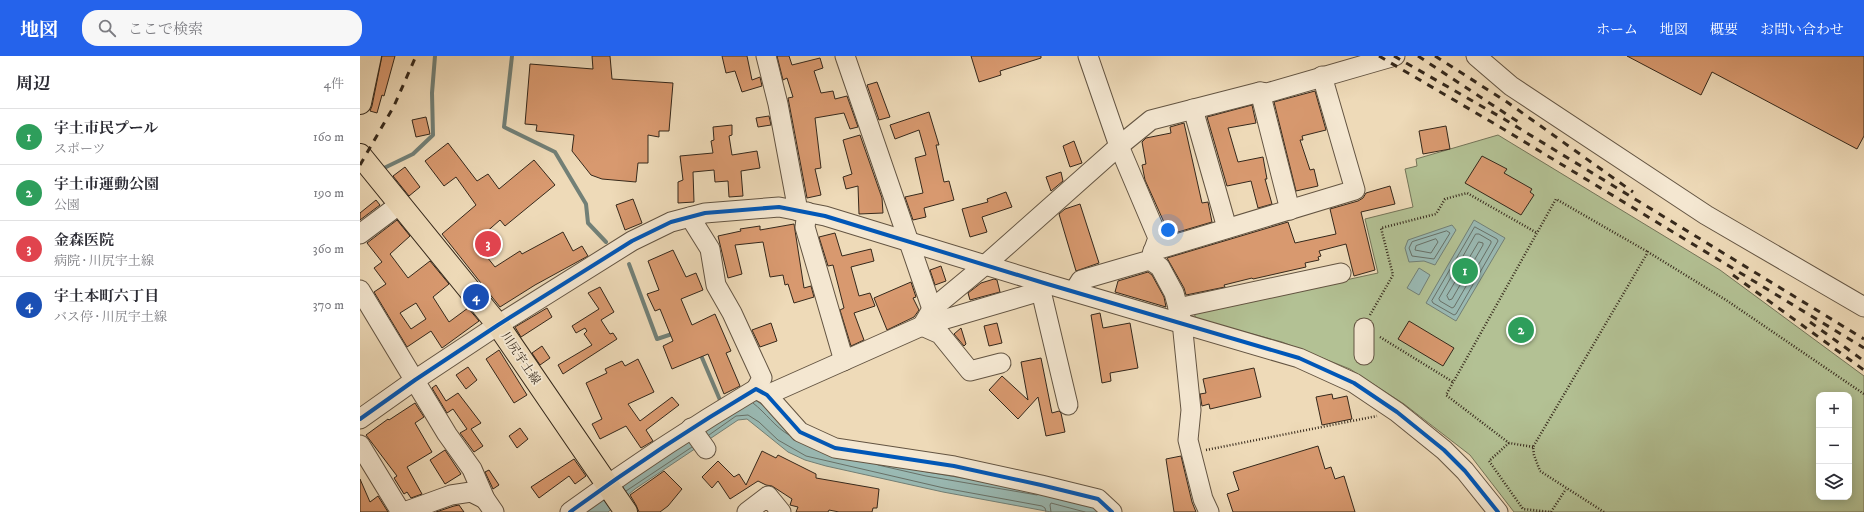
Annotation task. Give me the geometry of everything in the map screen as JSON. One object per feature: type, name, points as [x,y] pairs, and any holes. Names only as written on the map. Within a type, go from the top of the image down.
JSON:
[{"type":"main road","points":[[360,103],[370,56]]},
{"type":"main road","name":"川尻宇土線","points":[[360,155],[498,325],[617,501]]},
{"type":"street","points":[[766,56],[805,227],[844,361]]},
{"type":"street","points":[[845,56],[932,309]]},
{"type":"street","points":[[1088,56],[1119,146],[1158,238],[1151,256]]},
{"type":"street","points":[[922,326],[932,309],[985,265],[1119,146],[1151,120],[1260,92],[1267,92],[1395,56]]},
{"type":"street","points":[[1476,56],[1511,86],[1706,215],[1864,307]]},
{"type":"street","points":[[1074,292],[1081,280],[1228,228],[1355,190],[1322,76]]},
{"type":"street","points":[[1260,92],[1290,210]]},
{"type":"street","points":[[1193,109],[1228,228]]},
{"type":"street","points":[[360,234],[400,204]]},
{"type":"street","points":[[360,419],[498,325],[632,241],[670,222],[705,213],[750,208],[779,207],[825,216],[908,241],[985,265],[1043,287],[1074,292],[1180,315],[1299,358],[1354,383],[1397,412],[1444,450],[1465,471],[1498,512]]},
{"type":"street","points":[[690,217],[710,249],[716,285],[732,313],[762,378],[762,392],[800,432],[835,448],[954,466],[1098,499],[1112,512]]},
{"type":"street","points":[[1151,256],[1160,268],[1174,294],[1180,315],[1191,410],[1188,440],[1203,499],[1209,512]]},
{"type":"street","points":[[1180,315],[1341,273]]},
{"type":"street","points":[[570,512],[617,501],[691,428],[762,392],[844,361],[922,326],[1043,287]]},
{"type":"street","points":[[1043,287],[1068,405]]},
{"type":"street","points":[[360,290],[416,380],[447,434],[472,469],[490,505]]},
{"type":"street","points":[[922,326],[940,334],[970,371],[1001,362]]},
{"type":"street","points":[[1364,328],[1364,355]]},
{"type":"street","points":[[691,428],[706,449]]},
{"type":"street","points":[[360,444],[399,509],[404,512],[451,495],[470,492],[490,505]]},
{"type":"street","points":[[747,512],[768,496],[781,512]]},
{"type":"path","points":[[1453,382],[1364,328],[1393,275],[1381,228],[1436,214],[1445,199],[1467,193],[1537,233]]},
{"type":"path","points":[[1533,446],[1509,443],[1446,395],[1556,199],[1648,252],[1732,304],[1864,394]]},
{"type":"path","points":[[1604,512],[1540,471],[1534,455],[1533,446],[1648,252]]},
{"type":"path","points":[[1191,453],[1397,412]]},
{"type":"path","points":[[1509,443],[1489,462],[1523,509],[1552,512],[1566,489]]},
{"type":"green space","points":[[1498,135],[1720,270],[1864,376],[1864,512],[1514,512],[1470,455],[1404,404],[1350,369],[1282,342],[1196,319],[1194,313],[1378,273],[1365,219],[1413,207],[1405,169],[1417,166],[1416,159]]},
{"type":"water","points":[[1474,220],[1505,238],[1456,321],[1426,303]]},
{"type":"water","points":[[1452,225],[1456,230],[1435,265],[1424,261],[1409,262],[1405,248],[1408,240]]},
{"type":"water","points":[[1419,268],[1430,275],[1419,295],[1407,288]]},
{"type":"water","points":[[753,398],[765,407],[783,427],[805,440],[870,459],[927,472],[1063,495],[1104,512],[1051,512],[943,492],[826,466],[805,460],[788,452],[747,419],[738,420],[635,489],[608,512],[579,512]]},
{"type":"building","points":[[382,56],[395,56],[384,96],[382,95],[377,113],[370,111]]},
{"type":"building","points":[[592,56],[610,56],[612,79],[673,83],[669,131],[659,131],[659,137],[648,135],[648,163],[638,163],[636,182],[602,179],[591,175],[572,151],[574,135],[536,131],[537,125],[525,124],[530,64],[593,69]]},
{"type":"building","points":[[722,56],[747,56],[752,80],[760,77],[762,86],[742,92],[735,71],[726,73]]},
{"type":"building","points":[[777,56],[789,56],[792,65],[820,58],[823,68],[814,71],[821,93],[833,91],[835,99],[847,96],[858,127],[850,129],[844,113],[815,118],[821,168],[815,169],[821,195],[807,198],[788,98],[793,97],[787,78],[783,80]]},
{"type":"building","points":[[971,56],[1041,56],[1041,58],[1000,71],[1001,75],[979,82]]},
{"type":"building","points":[[1627,56],[1864,56],[1864,136],[1857,149],[1712,72],[1701,95]]},
{"type":"building","points":[[877,82],[890,117],[879,120],[867,85]]},
{"type":"building","points":[[1315,91],[1326,130],[1302,136],[1303,140],[1300,140],[1310,170],[1314,169],[1318,186],[1296,191],[1274,102]]},
{"type":"building","points":[[1252,105],[1256,123],[1228,128],[1238,162],[1263,157],[1267,179],[1265,179],[1272,204],[1258,208],[1251,181],[1227,186],[1207,117]]},
{"type":"building","points":[[929,112],[939,145],[936,145],[944,182],[949,181],[954,200],[924,208],[926,217],[913,220],[905,197],[923,193],[915,158],[926,155],[919,130],[895,139],[890,125]]},
{"type":"building","points":[[769,116],[771,125],[758,127],[756,118]]},
{"type":"building","points":[[426,117],[430,134],[416,137],[412,120]]},
{"type":"building","points":[[1184,123],[1202,203],[1208,202],[1212,222],[1168,235],[1145,180],[1142,165],[1146,164],[1142,142],[1146,138],[1171,133],[1170,127]]},
{"type":"building","points":[[732,125],[732,135],[729,136],[732,155],[757,151],[760,168],[741,171],[743,196],[729,197],[728,181],[715,182],[714,170],[693,172],[694,202],[678,203],[678,182],[683,180],[680,156],[713,153],[711,141],[714,140],[713,127]]},
{"type":"building","points":[[1446,126],[1450,149],[1423,154],[1419,131]]},
{"type":"building","points":[[860,135],[882,198],[883,213],[859,214],[858,186],[846,189],[843,177],[852,174],[843,140]]},
{"type":"building","points":[[1074,141],[1082,163],[1070,167],[1063,146]]},
{"type":"building","points":[[448,143],[477,181],[488,174],[499,189],[534,160],[555,185],[505,226],[500,220],[475,242],[495,267],[520,251],[522,254],[563,232],[573,251],[582,246],[588,256],[535,285],[500,307],[442,234],[476,205],[456,177],[444,186],[425,161]]},
{"type":"building","points":[[1482,156],[1507,169],[1504,173],[1532,189],[1530,192],[1534,195],[1521,215],[1465,183]]},
{"type":"building","points":[[405,167],[420,187],[409,196],[393,176]]},
{"type":"building","points":[[1061,172],[1063,181],[1051,191],[1046,177]]},
{"type":"building","points":[[1390,186],[1395,204],[1361,212],[1375,270],[1354,276],[1346,244],[1319,251],[1321,256],[1318,257],[1319,260],[1305,263],[1306,267],[1252,278],[1224,285],[1225,287],[1186,295],[1184,288],[1167,258],[1288,222],[1295,243],[1336,234],[1330,209],[1358,201],[1363,198],[1366,193]]},
{"type":"building","points":[[1006,192],[1012,207],[982,217],[987,232],[970,237],[962,209],[988,202],[987,199]]},
{"type":"building","points":[[633,199],[642,223],[625,230],[616,205]]},
{"type":"building","points":[[376,200],[380,205],[360,220],[360,213]]},
{"type":"building","points":[[1080,204],[1099,263],[1076,271],[1059,214],[1065,209]]},
{"type":"building","points":[[397,220],[410,236],[390,254],[408,278],[430,261],[449,284],[433,297],[449,322],[468,308],[479,321],[442,348],[431,331],[407,347],[374,292],[386,284],[374,268],[382,262],[367,243]],"holes":[[[416,303],[426,319],[411,329],[400,313]]]},
{"type":"building","points":[[794,224],[804,288],[811,286],[814,297],[794,303],[788,284],[785,285],[783,275],[770,277],[763,242],[735,245],[742,274],[728,278],[718,236],[741,231],[740,229],[760,226],[760,230]]},
{"type":"building","points":[[835,233],[842,256],[871,249],[874,261],[851,267],[859,296],[870,293],[875,306],[854,313],[864,340],[851,346],[840,310],[844,308],[833,265],[828,266],[819,237]]},
{"type":"building","points":[[673,250],[686,277],[696,273],[703,290],[681,299],[692,325],[715,314],[731,351],[726,353],[740,386],[724,394],[708,354],[672,369],[663,346],[673,341],[660,309],[655,311],[647,294],[659,290],[648,261]]},
{"type":"building","points":[[941,266],[946,281],[935,285],[930,270]]},
{"type":"building","points":[[1148,272],[1152,275],[1164,297],[1166,307],[1115,292],[1118,281]]},
{"type":"building","points":[[994,279],[997,280],[1000,292],[970,300],[968,293],[981,283]]},
{"type":"building","points":[[911,282],[916,297],[913,298],[919,310],[914,317],[887,330],[874,298]]},
{"type":"building","points":[[600,287],[614,312],[601,320],[610,334],[613,333],[617,339],[563,374],[558,365],[592,345],[584,334],[587,331],[585,328],[576,333],[572,326],[599,309],[588,293]]},
{"type":"building","points":[[547,308],[552,317],[521,337],[515,327]]},
{"type":"building","points":[[1100,313],[1103,328],[1130,323],[1138,368],[1110,373],[1111,381],[1102,383],[1091,315]]},
{"type":"building","points":[[1409,321],[1454,348],[1443,366],[1398,339]]},
{"type":"building","points":[[771,323],[777,341],[760,347],[752,330]]},
{"type":"building","points":[[997,323],[1002,343],[989,346],[984,326]]},
{"type":"building","points":[[961,328],[966,344],[964,346],[954,334]]},
{"type":"building","points":[[542,346],[550,358],[540,365],[532,353]]},
{"type":"building","points":[[499,350],[527,395],[514,403],[486,359]]},
{"type":"building","points":[[1041,358],[1052,413],[1059,411],[1061,413],[1065,432],[1046,436],[1038,397],[1018,419],[989,390],[1002,376],[1028,400],[1021,362]]},
{"type":"building","points":[[638,359],[654,392],[628,404],[640,421],[672,397],[679,405],[646,430],[653,441],[641,448],[626,426],[600,439],[592,424],[602,419],[586,383],[607,373],[605,369],[622,361],[625,366]]},
{"type":"building","points":[[468,367],[477,380],[466,389],[456,375]]},
{"type":"building","points":[[1254,368],[1261,397],[1210,409],[1209,404],[1202,406],[1200,394],[1206,393],[1203,379]]},
{"type":"building","points":[[436,385],[446,401],[458,393],[481,423],[471,429],[483,446],[474,452],[460,433],[467,429],[453,409],[447,413],[432,388]]},
{"type":"building","points":[[1332,394],[1333,399],[1347,396],[1352,419],[1322,425],[1316,397]]},
{"type":"building","points":[[415,403],[424,417],[415,423],[432,452],[407,467],[422,494],[411,498],[407,492],[404,494],[394,478],[397,476],[366,435],[388,419],[389,420]]},
{"type":"building","points":[[520,428],[528,439],[517,448],[509,436]]},
{"type":"building","points":[[1318,446],[1325,469],[1331,467],[1335,479],[1344,476],[1355,512],[1233,512],[1227,494],[1239,490],[1233,472]]},
{"type":"building","points":[[445,450],[461,474],[445,484],[430,460]]},
{"type":"building","points":[[762,451],[776,458],[778,455],[816,474],[816,478],[879,489],[877,508],[873,508],[872,512],[839,512],[829,510],[828,512],[796,512],[798,507],[790,505],[792,499],[772,486],[758,481],[730,499],[718,481],[712,488],[702,477],[718,461],[734,477],[739,474],[746,485]]},
{"type":"building","points":[[1181,456],[1192,502],[1196,512],[1174,512],[1166,459]]},
{"type":"building","points":[[574,459],[586,476],[575,484],[569,476],[539,498],[531,487]]},
{"type":"building","points":[[489,470],[499,485],[493,489],[485,472]]},
{"type":"building","points":[[664,471],[682,489],[668,506],[660,512],[639,512],[630,495]]},
{"type":"building","points":[[360,479],[370,502],[378,496],[388,512],[360,512]]},
{"type":"building","points":[[459,505],[464,512],[436,512],[454,506]]},
{"type":"waterway","points":[[382,169],[413,154],[433,135],[432,93],[435,56]]},
{"type":"waterway","points":[[512,56],[504,127],[555,152],[586,204],[588,223],[606,242]]},
{"type":"waterway","points":[[629,264],[657,339],[675,333]]},
{"type":"waterway","points":[[700,353],[720,400]]},
{"type":"railway","points":[[360,165],[394,106],[416,56]]},
{"type":"railway","points":[[1379,56],[1500,127],[1864,348]]},
{"type":"railway","points":[[1394,56],[1504,119],[1864,339]]},
{"type":"railway","points":[[1418,56],[1523,125]]},
{"type":"railway","points":[[1435,56],[1507,102],[1633,192]]},
{"type":"railway","points":[[1733,275],[1864,370]]},
{"type":"railway","points":[[1810,322],[1864,361]]},
{"type":"cycle path","points":[[360,419],[415,380],[498,325],[632,241],[671,222],[705,213],[779,207],[825,216],[1044,283],[1299,358],[1354,383],[1397,412],[1444,450],[1465,471],[1498,512]]},
{"type":"cycle path","points":[[570,512],[662,448],[756,389],[767,395],[800,432],[835,448],[954,466],[1041,485],[1098,499],[1112,512]]},
{"type":"place","name":"金森医院","points":[[488,244]]},
{"type":"place","name":"宇土市民プール","points":[[1465,271]]},
{"type":"place","name":"宇土本町六丁目","points":[[476,297]]},
{"type":"place","name":"宇土市運動公園","points":[[1521,330]]}]
